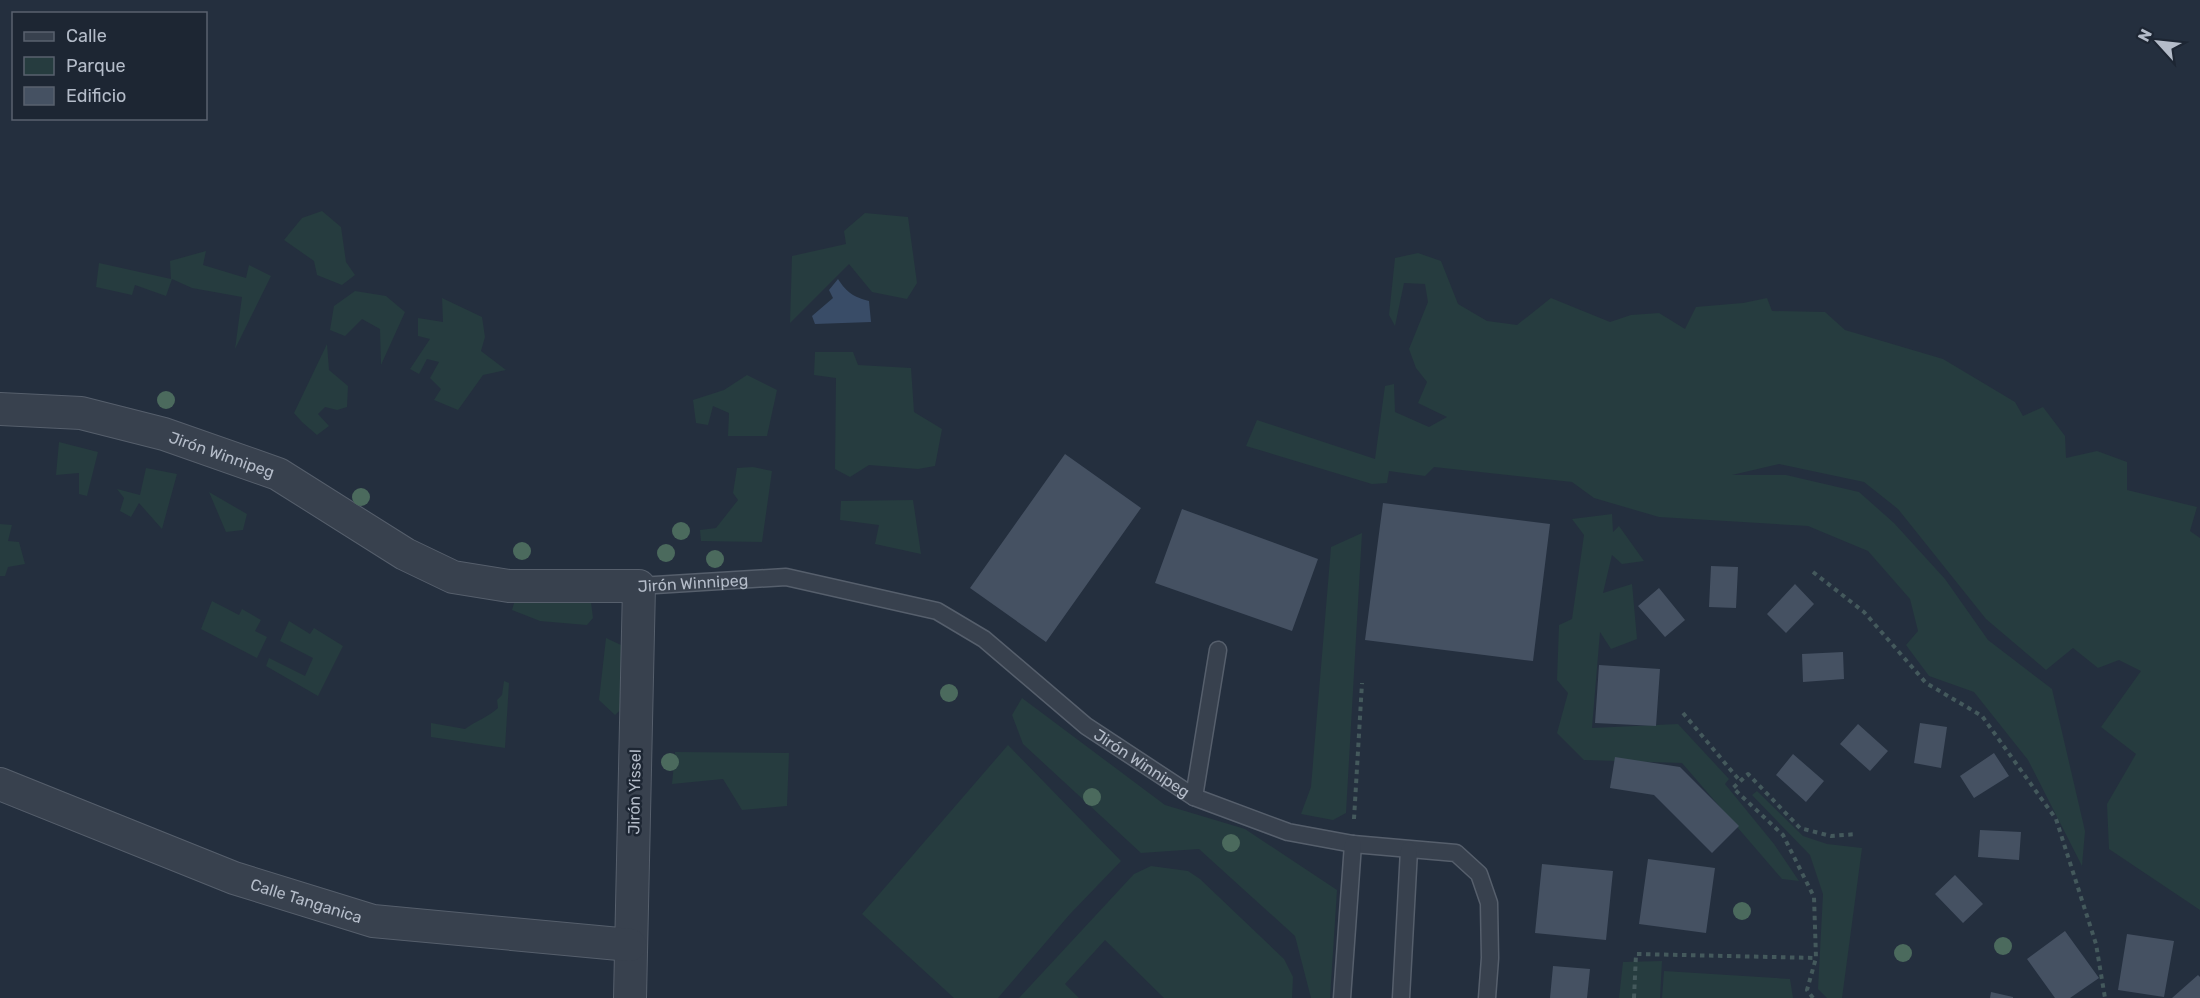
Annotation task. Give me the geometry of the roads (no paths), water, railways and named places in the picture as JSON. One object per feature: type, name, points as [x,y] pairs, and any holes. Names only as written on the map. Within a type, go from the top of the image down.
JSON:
[{"type":"street","name":"Jirón Winnipeg","points":[[0,409],[81,413],[164,434],[278,474],[405,554],[453,576],[509,586],[639,586]]},
{"type":"street","name":"Jirón Yissel","points":[[630,998],[639,586]]},
{"type":"street","name":"Calle Tanganica","points":[[0,784],[234,878],[373,921],[630,945]]},
{"type":"lane","name":"Jirón Winnipeg","points":[[639,586],[786,577],[937,611],[984,639],[1086,726],[1194,797],[1288,832],[1353,844],[1456,853],[1479,874],[1489,903],[1490,958],[1487,998]]},
{"type":"lane","points":[[1194,797],[1218,650]]},
{"type":"lane","points":[[1342,998],[1353,844]]},
{"type":"lane","points":[[1401,998],[1409,850]]},
{"type":"water","points":[[838,279],[851,294],[869,301],[871,322],[815,324],[812,316],[833,298],[829,290]]}]
